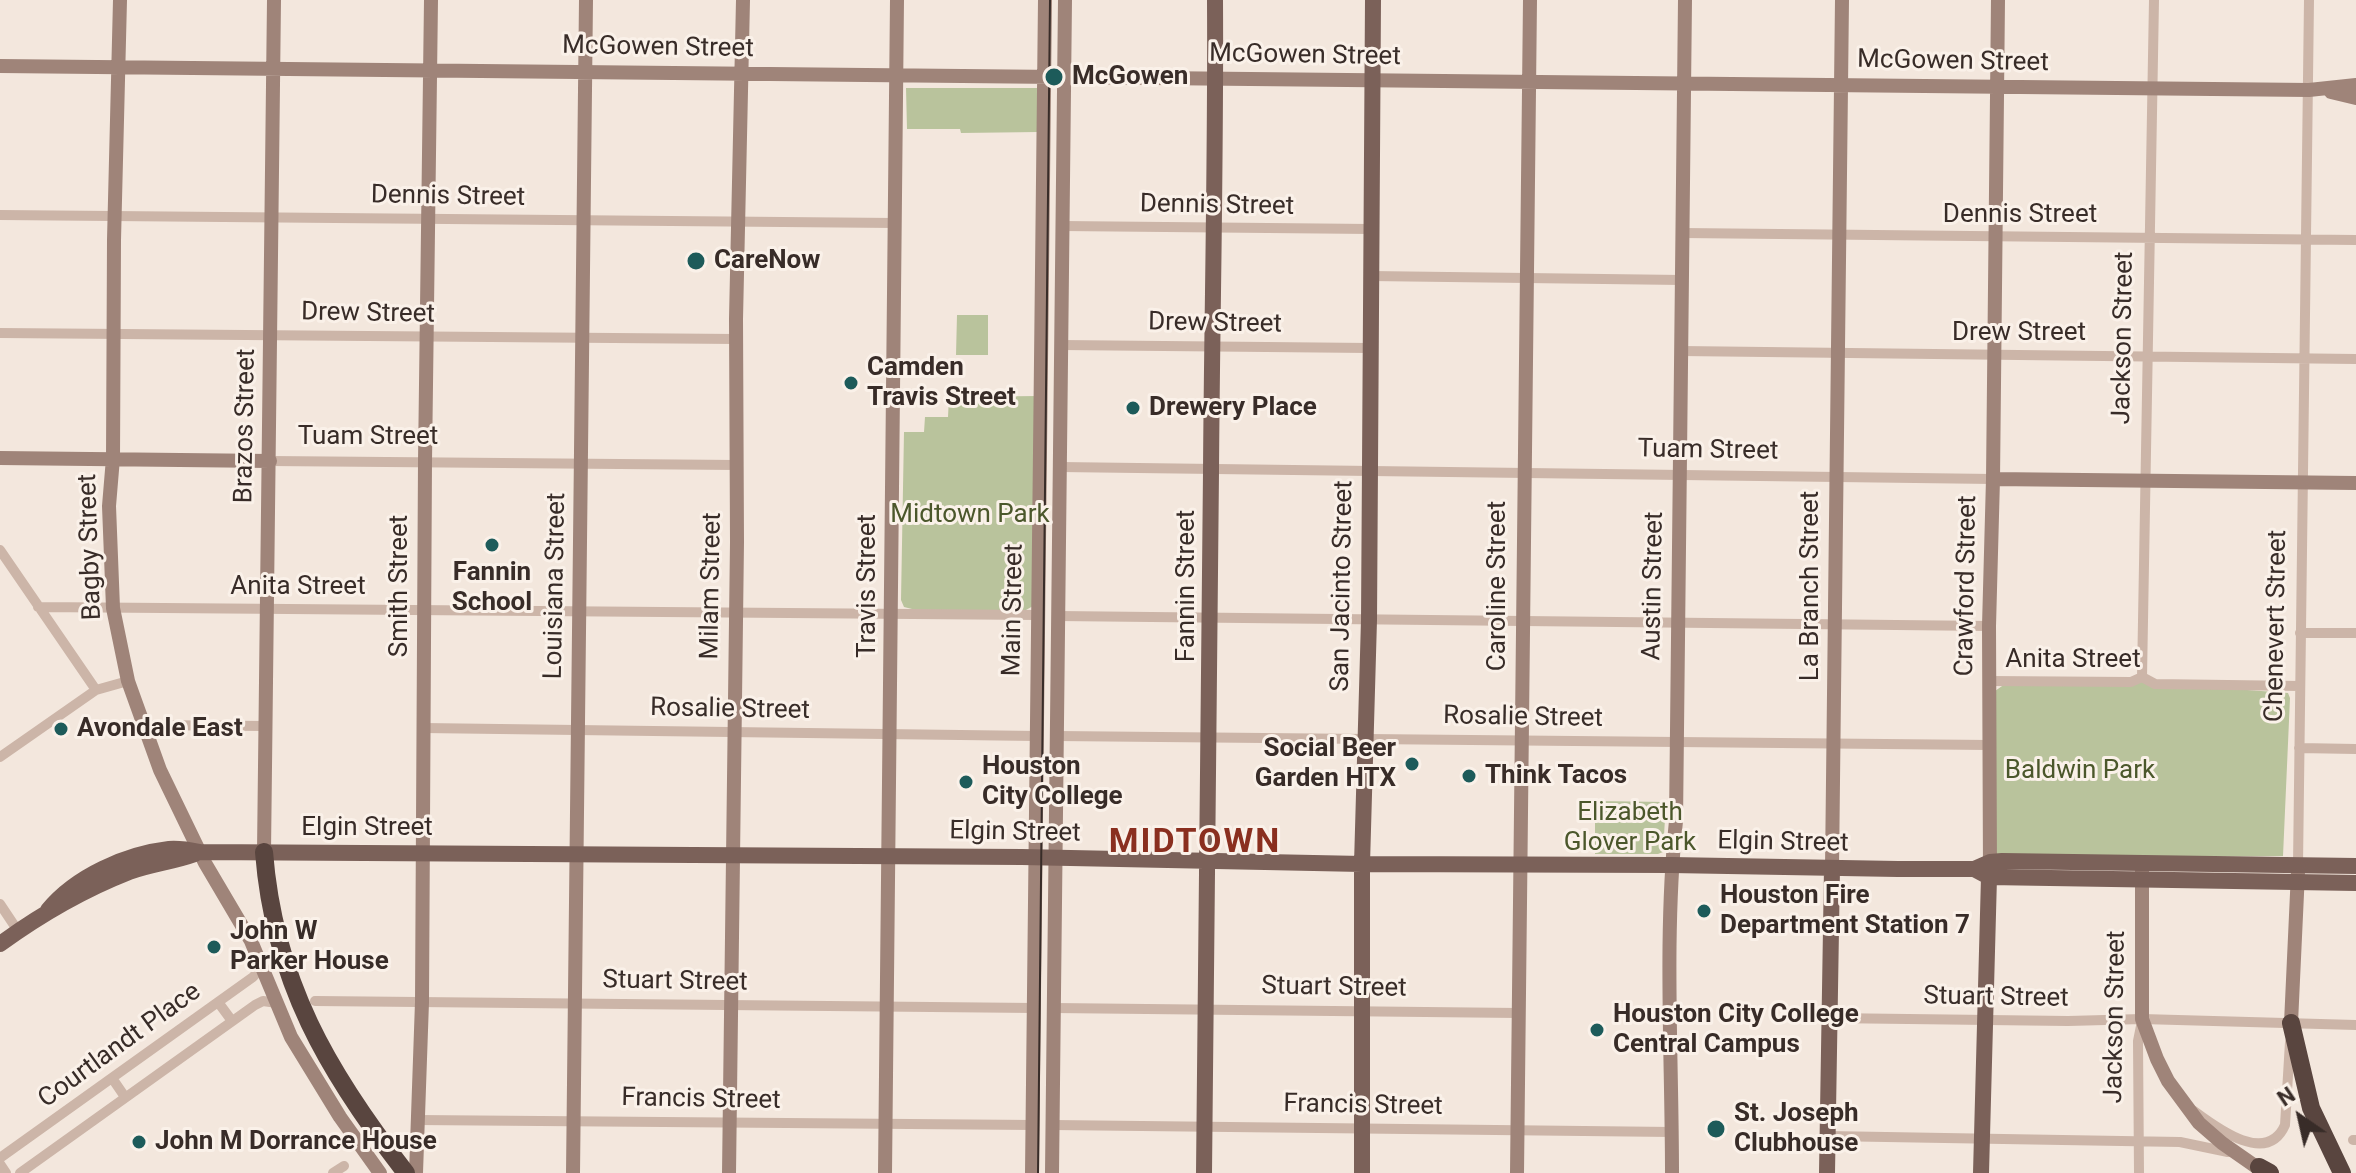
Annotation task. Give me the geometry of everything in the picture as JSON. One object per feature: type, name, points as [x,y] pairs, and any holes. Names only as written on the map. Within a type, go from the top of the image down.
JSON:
[{"type":"highway","points":[[264,852],[271,914],[308,1004],[317,1041],[339,1080],[406,1173]]},
{"type":"highway","points":[[2291,1023],[2311,1108],[2342,1173]]},
{"type":"main road","name":"Bagby Street","points":[[120,0],[113,458],[109,484],[113,608],[128,681],[160,770],[200,852],[251,941],[300,1053],[380,1173]]},
{"type":"main road","name":"Brazos Street","points":[[264,852],[274,0]]},
{"type":"main road","name":"Smith Street","points":[[416,1173],[422,1002],[431,0]]},
{"type":"main road","name":"Louisiana Street","points":[[573,1173],[586,0]]},
{"type":"main road","name":"Milam Street","points":[[729,1173],[737,222],[743,0]]},
{"type":"main road","name":"Travis Street","points":[[885,1173],[897,0]]},
{"type":"main road","name":"Main Street","points":[[1032,1173],[1045,0]]},
{"type":"main road","name":"Main Street","points":[[1052,1173],[1065,0]]},
{"type":"main road","name":"Fannin Street","points":[[1204,1173],[1216,228],[1215,0]]},
{"type":"main road","name":"San Jacinto Street","points":[[1362,1173],[1362,864],[1369,620],[1373,0]]},
{"type":"main road","name":"Caroline Street","points":[[1517,1173],[1518,865],[1530,0]]},
{"type":"main road","name":"Austin Street","points":[[1672,1173],[1669,1042],[1671,865],[1676,821],[1685,0]]},
{"type":"main road","name":"La Branch Street","points":[[1827,1173],[1842,0]]},
{"type":"main road","name":"Crawford Street","points":[[1981,1173],[1990,870],[1989,626],[1998,0]]},
{"type":"main road","name":"McGowen Street","points":[[0,66],[2151,89],[2316,90],[2356,85]]},
{"type":"main road","name":"McGowen Street","points":[[2316,90],[2356,98]]},
{"type":"main road","name":"Tuam Street","points":[[0,458],[270,461]]},
{"type":"main road","name":"Tuam Street","points":[[1993,479],[2356,483]]},
{"type":"main road","name":"Elgin Street","points":[[0,944],[48,910],[76,885],[131,858],[172,848],[200,852],[1056,857],[1362,864],[1990,870],[2142,871],[2356,866]]},
{"type":"main road","name":"Chenevert Street","points":[[2291,1023],[2298,865]]},
{"type":"main road","name":"Elgin Street","points":[[2142,871],[2356,883]]},
{"type":"main road","name":"Jackson Street","points":[[2142,871],[2142,1019]]},
{"type":"main road","points":[[2142,1019],[2168,1081],[2180,1100],[2208,1132],[2265,1171]]},
{"type":"main road","points":[[365,1153],[372,1173]]},
{"type":"street","name":"Jackson Street","points":[[2142,677],[2154,0]]},
{"type":"street","name":"Chenevert Street","points":[[2298,865],[2305,240],[2316,90],[2309,0]]},
{"type":"street","name":"Dennis Street","points":[[0,215],[895,223]]},
{"type":"street","name":"Dennis Street","points":[[1062,226],[1371,229]]},
{"type":"street","name":"Dennis Street","points":[[1683,233],[2356,240]]},
{"type":"street","points":[[1370,276],[1682,280]]},
{"type":"street","name":"Drew Street","points":[[0,333],[736,339]]},
{"type":"street","name":"Drew Street","points":[[1061,345],[1369,348]]},
{"type":"street","name":"Drew Street","points":[[1681,351],[2356,359]]},
{"type":"street","name":"Tuam Street","points":[[270,461],[736,465]]},
{"type":"street","name":"Tuam Street","points":[[1060,467],[1993,479]]},
{"type":"street","points":[[0,550],[4,564],[96,690]]},
{"type":"street","name":"Anita Street","points":[[38,607],[1038,615]]},
{"type":"street","name":"Anita Street","points":[[1058,616],[1989,626]]},
{"type":"street","points":[[2300,633],[2356,633]]},
{"type":"street","name":"Anita Street","points":[[1989,681],[2131,682],[2142,677],[2155,684],[2300,686]]},
{"type":"street","points":[[0,757],[96,690],[128,681]]},
{"type":"street","points":[[143,725],[265,726]]},
{"type":"street","name":"Rosalie Street","points":[[423,728],[1037,736]]},
{"type":"street","name":"Rosalie Street","points":[[1057,736],[1988,745]]},
{"type":"street","points":[[2299,748],[2356,749]]},
{"type":"street","points":[[0,904],[18,931]]},
{"type":"street","name":"Courtlandt Place","points":[[0,1161],[253,977],[263,966]]},
{"type":"street","points":[[218,1002],[232,1021]]},
{"type":"street","name":"Courtlandt Place","points":[[20,1173],[259,1002],[277,1003]]},
{"type":"street","name":"Stuart Street","points":[[308,1004],[422,1002],[1034,1008]]},
{"type":"street","name":"Stuart Street","points":[[1054,1008],[1518,1013]]},
{"type":"street","name":"Stuart Street","points":[[1828,1018],[2142,1019],[2356,1025]]},
{"type":"street","name":"Jackson Street","points":[[2139,1173],[2138,1041],[2142,1019]]},
{"type":"street","name":"Chenevert Street","points":[[2180,1100],[2242,1140],[2254,1144],[2271,1142],[2281,1134],[2285,1125],[2291,1023]]},
{"type":"street","points":[[112,1078],[125,1097]]},
{"type":"street","name":"Francis Street","points":[[417,1120],[1033,1125]]},
{"type":"street","name":"Francis Street","points":[[1053,1125],[1672,1132]]},
{"type":"street","points":[[1827,1136],[1983,1136],[2180,1142],[2237,1154]]},
{"type":"street","points":[[0,1161],[6,1173]]},
{"type":"street","points":[[333,1173],[344,1166]]},
{"type":"green space","points":[[906,88],[1038,88],[1038,132],[961,133],[960,129],[907,129]]},
{"type":"green space","points":[[957,315],[988,315],[988,355],[956,355]]},
{"type":"green space","name":"Midtown Park","points":[[1038,396],[1033,606],[1026,610],[916,610],[904,607],[901,600],[904,432],[924,432],[925,417],[948,417],[949,397]]},
{"type":"green space","name":"Baldwin Park","points":[[2140,682],[2288,693],[2283,856],[1995,858],[1995,691],[2005,684]]},
{"type":"green space","name":"Elizabeth Glover Park","points":[[1595,801],[1666,802],[1663,852],[1595,854]]},
{"type":"tram line","points":[[1038,1173],[1050,0]]},
{"type":"place","name":"McGowen","points":[[1054,77]]},
{"type":"place","name":"CareNow","points":[[696,261]]},
{"type":"place","name":"Camden Travis Street","points":[[851,383]]},
{"type":"place","name":"Drewery Place","points":[[1133,408]]},
{"type":"place","name":"Fannin School","points":[[492,545]]},
{"type":"place","name":"Avondale East","points":[[61,729]]},
{"type":"place","name":"Social Beer Garden HTX","points":[[1412,764]]},
{"type":"place","name":"Think Tacos","points":[[1469,776]]},
{"type":"place","name":"Houston City College","points":[[966,782]]},
{"type":"place","name":"Houston Fire Department Station 7","points":[[1704,911]]},
{"type":"place","name":"John W Parker House","points":[[214,947]]},
{"type":"place","name":"Houston City College Central Campus","points":[[1597,1030]]},
{"type":"place","name":"St. Joseph Clubhouse","points":[[1716,1129]]},
{"type":"place","name":"John M Dorrance House","points":[[139,1142]]},
{"type":"district","name":"MIDTOWN","points":[[1195,843]]}]
